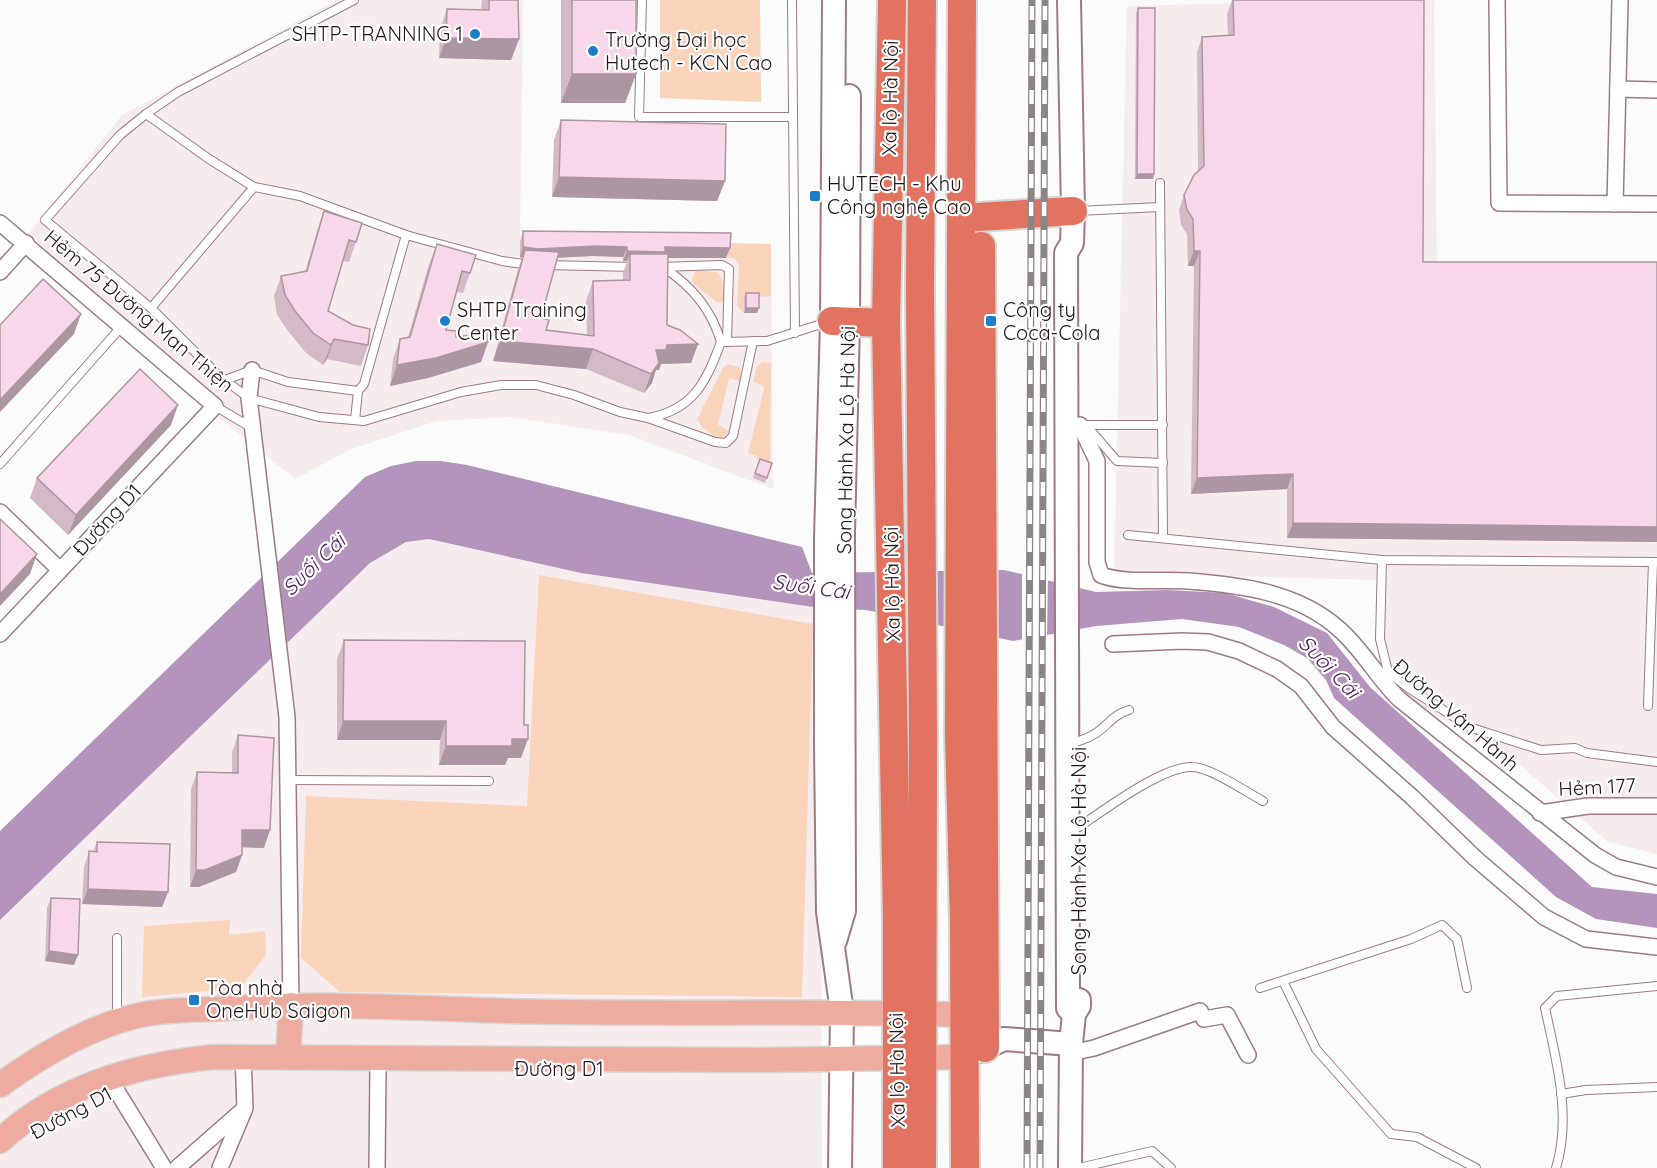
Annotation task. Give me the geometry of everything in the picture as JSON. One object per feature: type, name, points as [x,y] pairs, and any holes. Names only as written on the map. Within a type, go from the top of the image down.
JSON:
[{"type":"highway","name":"Xa lộ Hà Nội","points":[[892,0],[886,323],[891,515],[896,968],[909,1013]]},
{"type":"highway","name":"Xa lộ Hà Nội","points":[[897,1168],[909,1058],[909,1013],[924,921],[920,288],[922,0]]},
{"type":"highway","points":[[962,0],[971,217],[973,515],[971,734],[981,1037],[965,1168]]},
{"type":"highway","points":[[971,217],[981,0]]},
{"type":"highway","points":[[971,217],[1073,212]]},
{"type":"highway","points":[[840,321],[886,323]]},
{"type":"highway","points":[[896,968],[924,921]]},
{"type":"highway","name":"Xa lộ Hà Nội","points":[[909,1058],[922,1168]]},
{"type":"main road","name":"Song Hành Xa Lộ Hà Nội","points":[[834,0],[840,321]]},
{"type":"main road","name":"Song Hành Xa Lộ Hà Nội","points":[[840,1168],[842,1012],[828,912],[835,740],[834,536],[849,0]]},
{"type":"main road","name":"Song Hành Xa Lộ Hà Nội","points":[[1069,0],[1073,212],[1072,243],[1066,253],[1073,537],[1073,718],[1068,1008],[1074,1014]]},
{"type":"main road","name":"Song Hành Xa Lộ Hà Nội","points":[[1072,243],[1080,252],[1083,425],[1073,537]]},
{"type":"main road","name":"Song Hành Xa Lộ Hà Nội","points":[[1070,1168],[1070,1048],[1074,1014],[1079,1006],[1080,741],[1073,718]]},
{"type":"main road","name":"Đường D1","points":[[0,1084],[26,1066],[90,1033],[117,1022],[172,1011],[291,1005],[607,1013],[909,1013],[981,1037],[1070,1048]]},
{"type":"main road","points":[[288,1057],[291,1005]]},
{"type":"main road","name":"Đường D1","points":[[0,1070],[18,1057],[69,1032],[90,1033]]},
{"type":"main road","name":"Đường D1","points":[[0,1141],[35,1114],[60,1100],[122,1072],[163,1062],[243,1056],[371,1061],[909,1058],[981,1037]]},
{"type":"main road","name":"Đường D1","points":[[0,1158],[28,1134],[63,1112],[115,1088],[196,1074],[213,1057]]},
{"type":"street","points":[[1497,0],[1499,203],[1657,204]]},
{"type":"street","points":[[1615,204],[1620,0]]},
{"type":"street","points":[[1618,89],[1657,90]]},
{"type":"street","name":"Hẻm 75 Đường Man Thiện","points":[[0,224],[26,243],[215,406]]},
{"type":"street","points":[[0,272],[26,243]]},
{"type":"street","points":[[252,370],[249,398],[286,717],[291,1005]]},
{"type":"street","name":"Đường D1","points":[[0,634],[215,406]]},
{"type":"street","name":"Đường Vận Hành","points":[[1083,425],[1097,461],[1097,562],[1101,575],[1233,584],[1286,597],[1317,612],[1340,629],[1380,680],[1399,699],[1540,813],[1595,855],[1616,867],[1657,877]]},
{"type":"street","points":[[0,512],[60,570]]},
{"type":"street","points":[[1113,644],[1208,642],[1239,651],[1277,669],[1301,686],[1339,733],[1412,797],[1475,858],[1544,917],[1586,939],[1657,948]]},
{"type":"street","name":"Hẻm 177","points":[[1540,813],[1588,806],[1657,806]]},
{"type":"street","points":[[1070,1048],[1094,1048],[1200,1011],[1204,1019],[1227,1015],[1248,1055]]},
{"type":"street","points":[[220,1168],[245,1108],[243,1056]]},
{"type":"street","points":[[371,1061],[377,1168]]},
{"type":"street","points":[[115,1088],[164,1168]]},
{"type":"street","points":[[177,1168],[245,1108]]},
{"type":"lane","points":[[354,0],[178,92],[146,114],[120,135],[45,220],[151,308],[225,380],[249,398],[319,417],[364,421],[461,392],[501,385],[536,385],[574,395],[620,412],[648,418],[715,442],[726,443],[734,436],[753,341]]},
{"type":"lane","points":[[642,0],[639,117],[792,117]]},
{"type":"lane","points":[[792,0],[795,333]]},
{"type":"lane","points":[[146,114],[209,159],[254,187],[300,196],[406,236],[502,261],[534,265],[642,267]]},
{"type":"lane","points":[[1160,183],[1163,538]]},
{"type":"lane","points":[[151,308],[254,187]]},
{"type":"lane","points":[[1073,212],[1160,207]]},
{"type":"lane","points":[[355,420],[358,391],[364,384],[406,236]]},
{"type":"lane","points":[[648,418],[676,412],[702,384],[724,342],[729,270],[722,265],[653,267]]},
{"type":"lane","points":[[663,268],[677,277],[702,302],[724,342]]},
{"type":"lane","points":[[724,342],[767,341],[840,321]]},
{"type":"lane","points":[[0,464],[122,326]]},
{"type":"lane","points":[[225,380],[252,370],[288,382],[358,391]]},
{"type":"lane","name":"Hẻm 75 Đường Man Thiện","points":[[215,406],[253,428]]},
{"type":"lane","points":[[1083,425],[1163,425]]},
{"type":"lane","points":[[1083,425],[1117,461],[1163,463]]},
{"type":"lane","points":[[1128,536],[1382,560],[1655,562],[1648,706]]},
{"type":"lane","points":[[1382,560],[1380,639],[1388,672],[1410,689],[1472,728],[1540,750],[1575,748],[1587,753],[1657,762]]},
{"type":"lane","points":[[1080,741],[1097,735],[1117,714],[1129,710]]},
{"type":"lane","points":[[1079,827],[1125,796],[1163,776],[1193,766],[1263,801]]},
{"type":"lane","points":[[288,780],[489,781]]},
{"type":"lane","points":[[1260,988],[1411,939],[1442,925],[1457,939],[1467,988]]},
{"type":"lane","points":[[117,938],[117,1022]]},
{"type":"lane","points":[[1283,981],[1316,1049],[1391,1134],[1417,1137],[1476,1168]]},
{"type":"lane","points":[[1556,1168],[1562,1150],[1561,1094],[1545,1008],[1557,996],[1657,986]]},
{"type":"lane","points":[[1561,1094],[1586,1090],[1657,1087]]},
{"type":"lane","points":[[1079,1168],[1152,1150],[1172,1168]]},
{"type":"shaded area","name":"SHTP Training Center","points":[[337,0],[523,0],[520,241],[771,244],[773,489],[629,435],[509,417],[437,421],[351,449],[295,479],[196,399],[29,233],[122,115]]},
{"type":"shaded area","points":[[660,0],[760,0],[761,102],[660,98]]},
{"type":"shaded area","points":[[1434,0],[1437,262],[1657,266],[1657,854],[1608,842],[1521,766],[1387,685],[1378,580],[1114,573],[1127,6]]},
{"type":"shaded area","points":[[727,243],[771,244],[771,296],[744,298],[744,313],[737,306],[739,265],[734,258],[726,258]]},
{"type":"shaded area","points":[[696,270],[717,272],[724,283],[724,302],[717,302],[696,286],[692,280]]},
{"type":"shaded area","points":[[763,362],[771,363],[770,464],[757,460],[757,456],[748,453],[764,389],[762,385],[753,382],[757,366]]},
{"type":"shaded area","points":[[727,364],[739,367],[743,379],[739,381],[729,378],[718,425],[729,431],[725,436],[718,438],[703,428],[697,419]]},
{"type":"shaded area","points":[[429,539],[581,573],[820,608],[822,1168],[0,1168],[0,920],[370,563],[388,550],[411,541]]},
{"type":"shaded area","points":[[539,575],[813,624],[802,997],[340,992],[301,958],[306,796],[527,806]]},
{"type":"shaded area","points":[[230,920],[229,935],[265,931],[266,955],[240,988],[142,997],[144,926]]},
{"type":"water","name":"Suối Cái","points":[[416,461],[441,461],[467,465],[802,547],[812,573],[1004,570],[1096,592],[1168,590],[1225,593],[1274,607],[1327,633],[1370,687],[1592,887],[1657,894],[1657,928],[1596,919],[1556,897],[1334,698],[1326,680],[1307,658],[1284,645],[1239,627],[1182,619],[1096,626],[1013,641],[866,610],[820,608],[581,573],[429,539],[406,542],[370,563],[0,920],[0,831],[365,477],[391,466]]},
{"type":"pier","points":[[1022,571],[1048,577],[1047,638],[1022,642]]},
{"type":"building","points":[[489,0],[518,0],[519,39],[446,38],[447,9],[489,10]]},
{"type":"building","points":[[572,0],[636,0],[636,74],[572,74]]},
{"type":"building","points":[[1233,0],[1424,0],[1423,262],[1657,262],[1657,527],[1293,523],[1293,474],[1197,478],[1200,251],[1194,251],[1193,219],[1187,210],[1184,195],[1194,175],[1204,166],[1202,37],[1234,35]]},
{"type":"building","points":[[1138,8],[1155,8],[1154,174],[1137,174]]},
{"type":"building","points":[[561,120],[726,124],[725,181],[559,177]]},
{"type":"building","points":[[324,211],[362,223],[356,242],[349,240],[328,311],[353,325],[370,329],[368,345],[334,339],[331,345],[313,333],[285,295],[281,276],[307,271]]},
{"type":"building","points":[[523,231],[731,233],[730,248],[665,247],[665,252],[627,251],[627,247],[538,249],[523,247]]},
{"type":"building","points":[[437,244],[476,255],[470,273],[462,271],[446,330],[456,331],[456,337],[487,333],[488,342],[436,358],[397,365],[400,339],[410,337]]},
{"type":"building","points":[[525,250],[559,252],[541,318],[549,320],[546,330],[594,336],[593,281],[630,280],[630,254],[668,254],[667,325],[680,330],[698,344],[667,345],[666,350],[656,350],[659,363],[651,374],[593,349],[500,341]]},
{"type":"building","points":[[43,279],[81,314],[0,400],[0,325]]},
{"type":"building","points":[[746,293],[759,293],[759,308],[746,308]]},
{"type":"building","points":[[140,369],[178,405],[76,515],[37,478]]},
{"type":"building","points":[[760,459],[772,463],[767,478],[755,473]]},
{"type":"building","points":[[0,519],[37,554],[0,594]]},
{"type":"building","points":[[344,640],[525,641],[524,725],[528,725],[528,739],[512,739],[512,746],[446,746],[446,721],[343,721]]},
{"type":"building","points":[[238,735],[274,738],[270,830],[242,830],[242,855],[205,870],[196,870],[197,772],[238,773]]},
{"type":"building","points":[[97,842],[170,844],[168,892],[88,889],[89,851],[97,852]]},
{"type":"building","points":[[51,898],[80,899],[78,955],[49,951]]},
{"type":"railway","points":[[1027,1168],[1032,0]]},
{"type":"railway","points":[[1040,1168],[1045,0]]},
{"type":"place","name":"SHTP-TRANNING 1","points":[[475,34]]},
{"type":"place","name":"Trường Đại học Hutech - KCN Cao","points":[[593,51]]},
{"type":"place","name":"HUTECH - Khu Công nghệ Cao","points":[[815,196]]},
{"type":"place","name":"SHTP Training Center","points":[[445,321]]},
{"type":"place","name":"Công ty Coca-Cola","points":[[991,321]]},
{"type":"place","name":"Tòa nhà OneHub Saigon","points":[[194,1000]]}]
